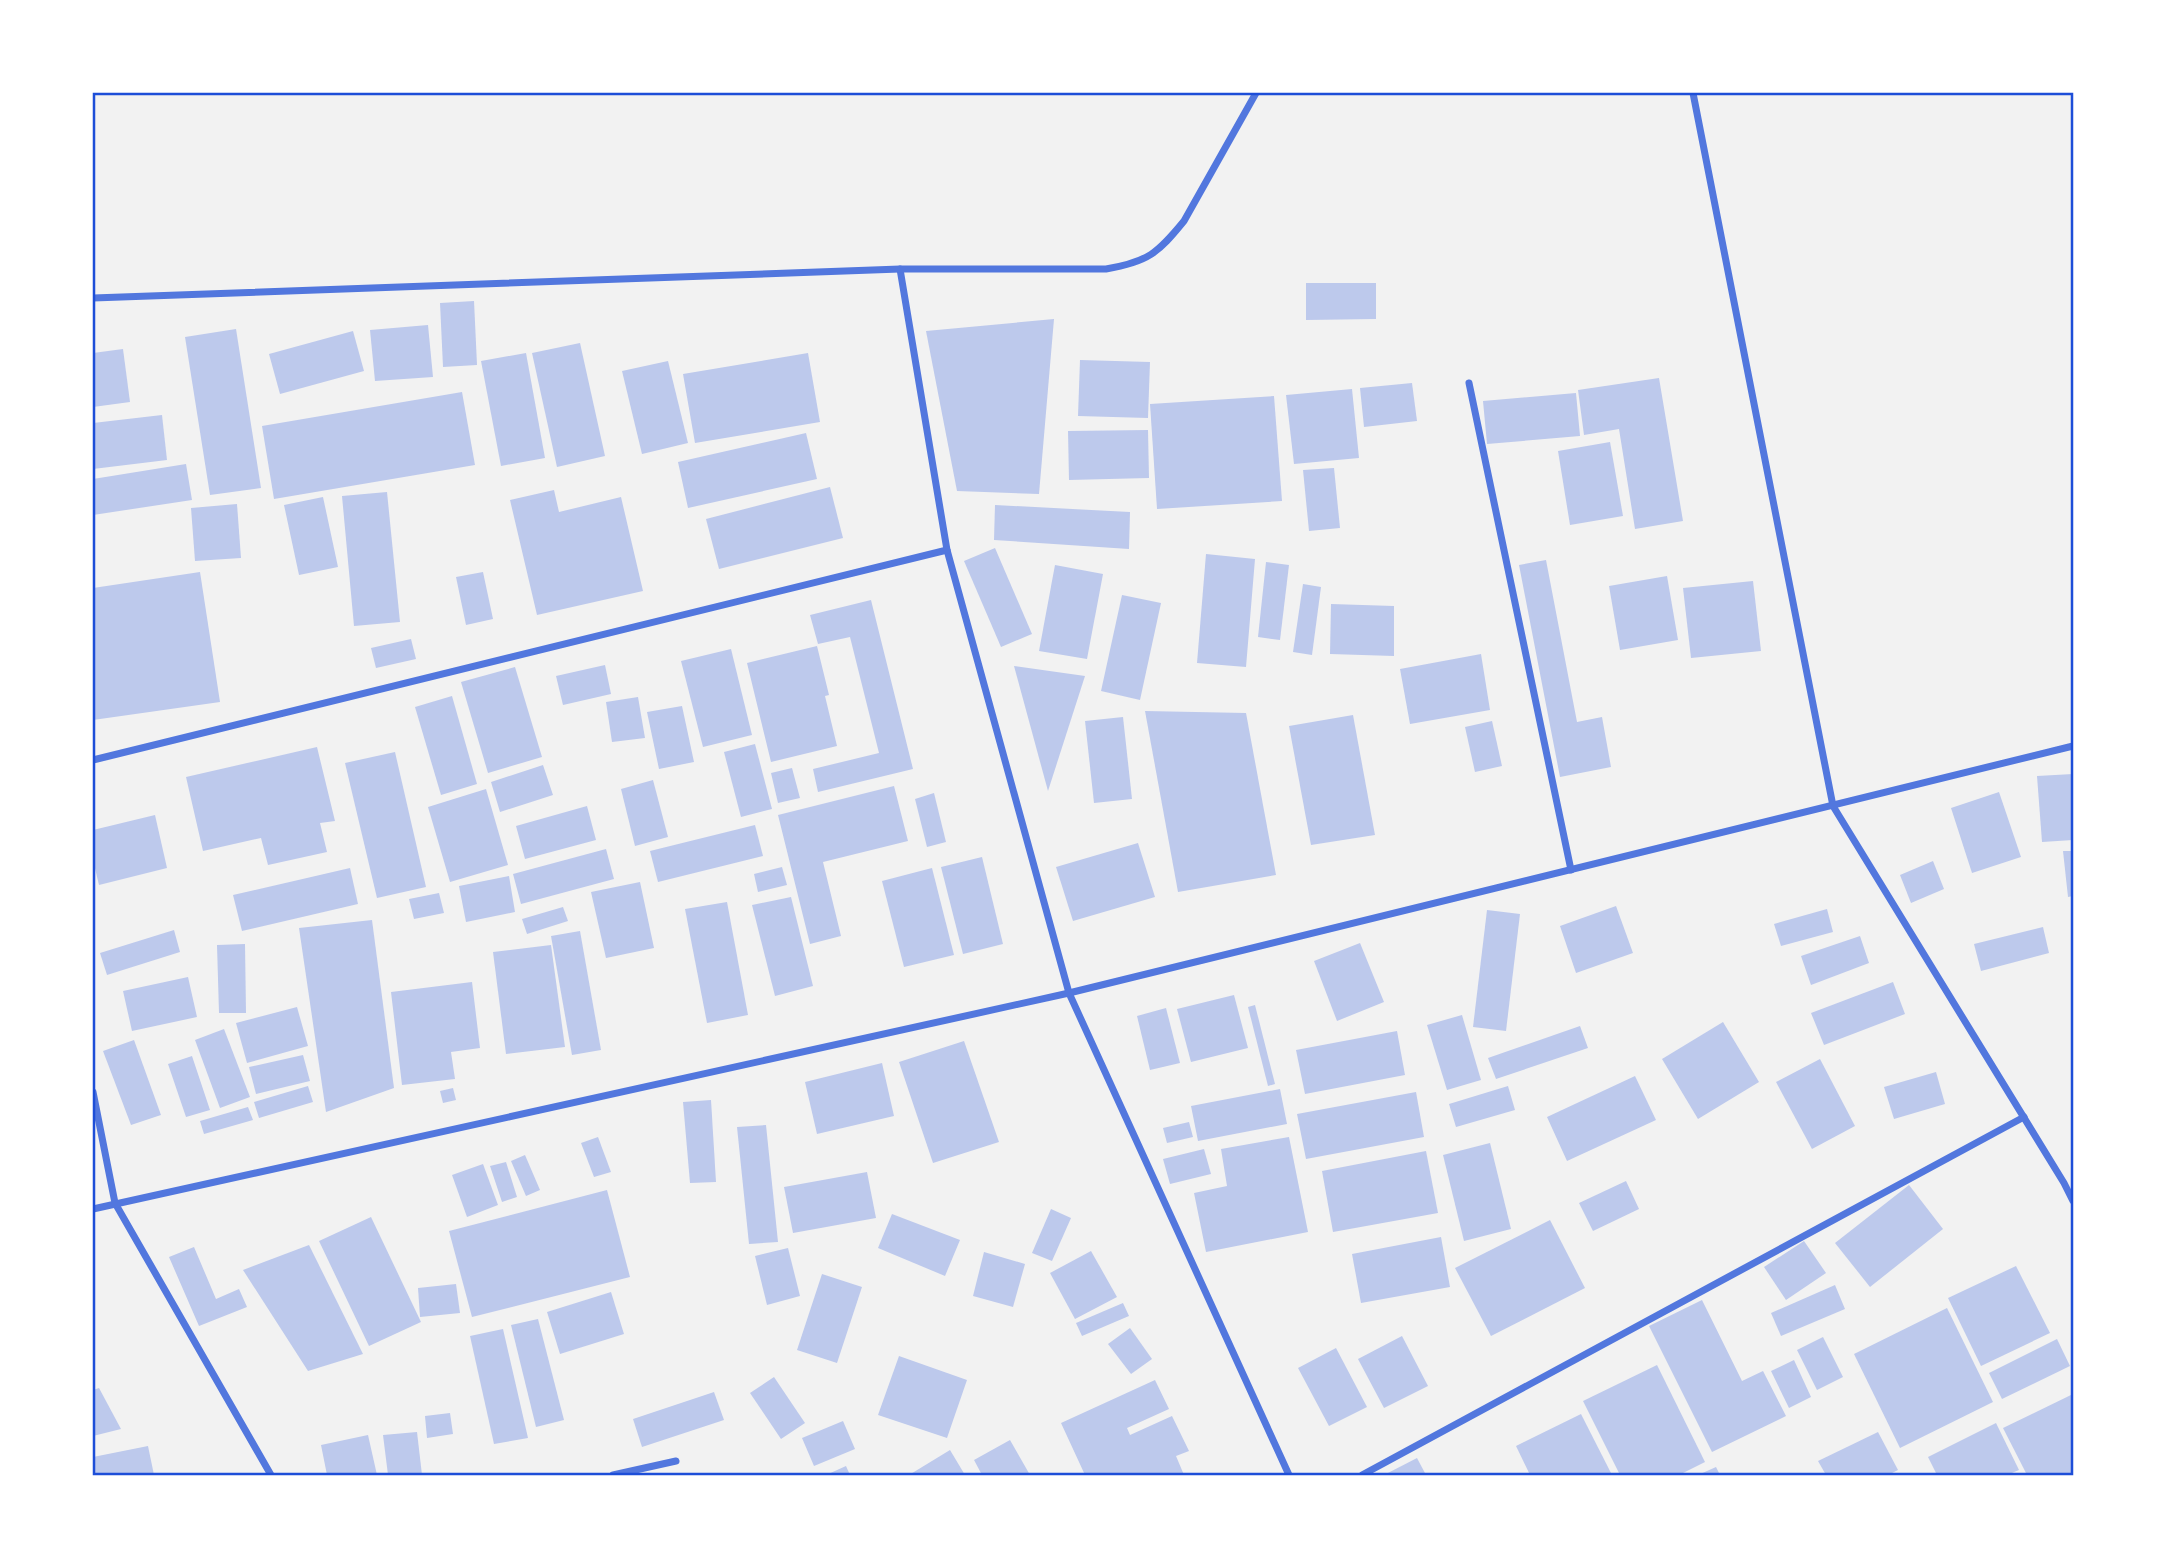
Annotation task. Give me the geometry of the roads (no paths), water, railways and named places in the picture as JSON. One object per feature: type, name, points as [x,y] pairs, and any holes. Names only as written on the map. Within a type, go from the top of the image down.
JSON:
[{"type":"street","points":[[93,298],[900,269],[1107,270],[1144,260],[1169,239],[1184,221],[1256,93]]},
{"type":"street","points":[[1693,93],[1833,806],[2073,1201]]},
{"type":"street","points":[[900,269],[947,550],[1069,993],[1289,1475]]},
{"type":"street","points":[[1469,383],[1571,870]]},
{"type":"street","points":[[93,760],[947,550]]},
{"type":"street","points":[[93,1209],[1069,993],[2073,747]]},
{"type":"street","points":[[93,1092],[115,1203],[271,1475]]},
{"type":"street","points":[[1362,1475],[2024,1117]]},
{"type":"street","points":[[613,1475],[676,1461]]}]
